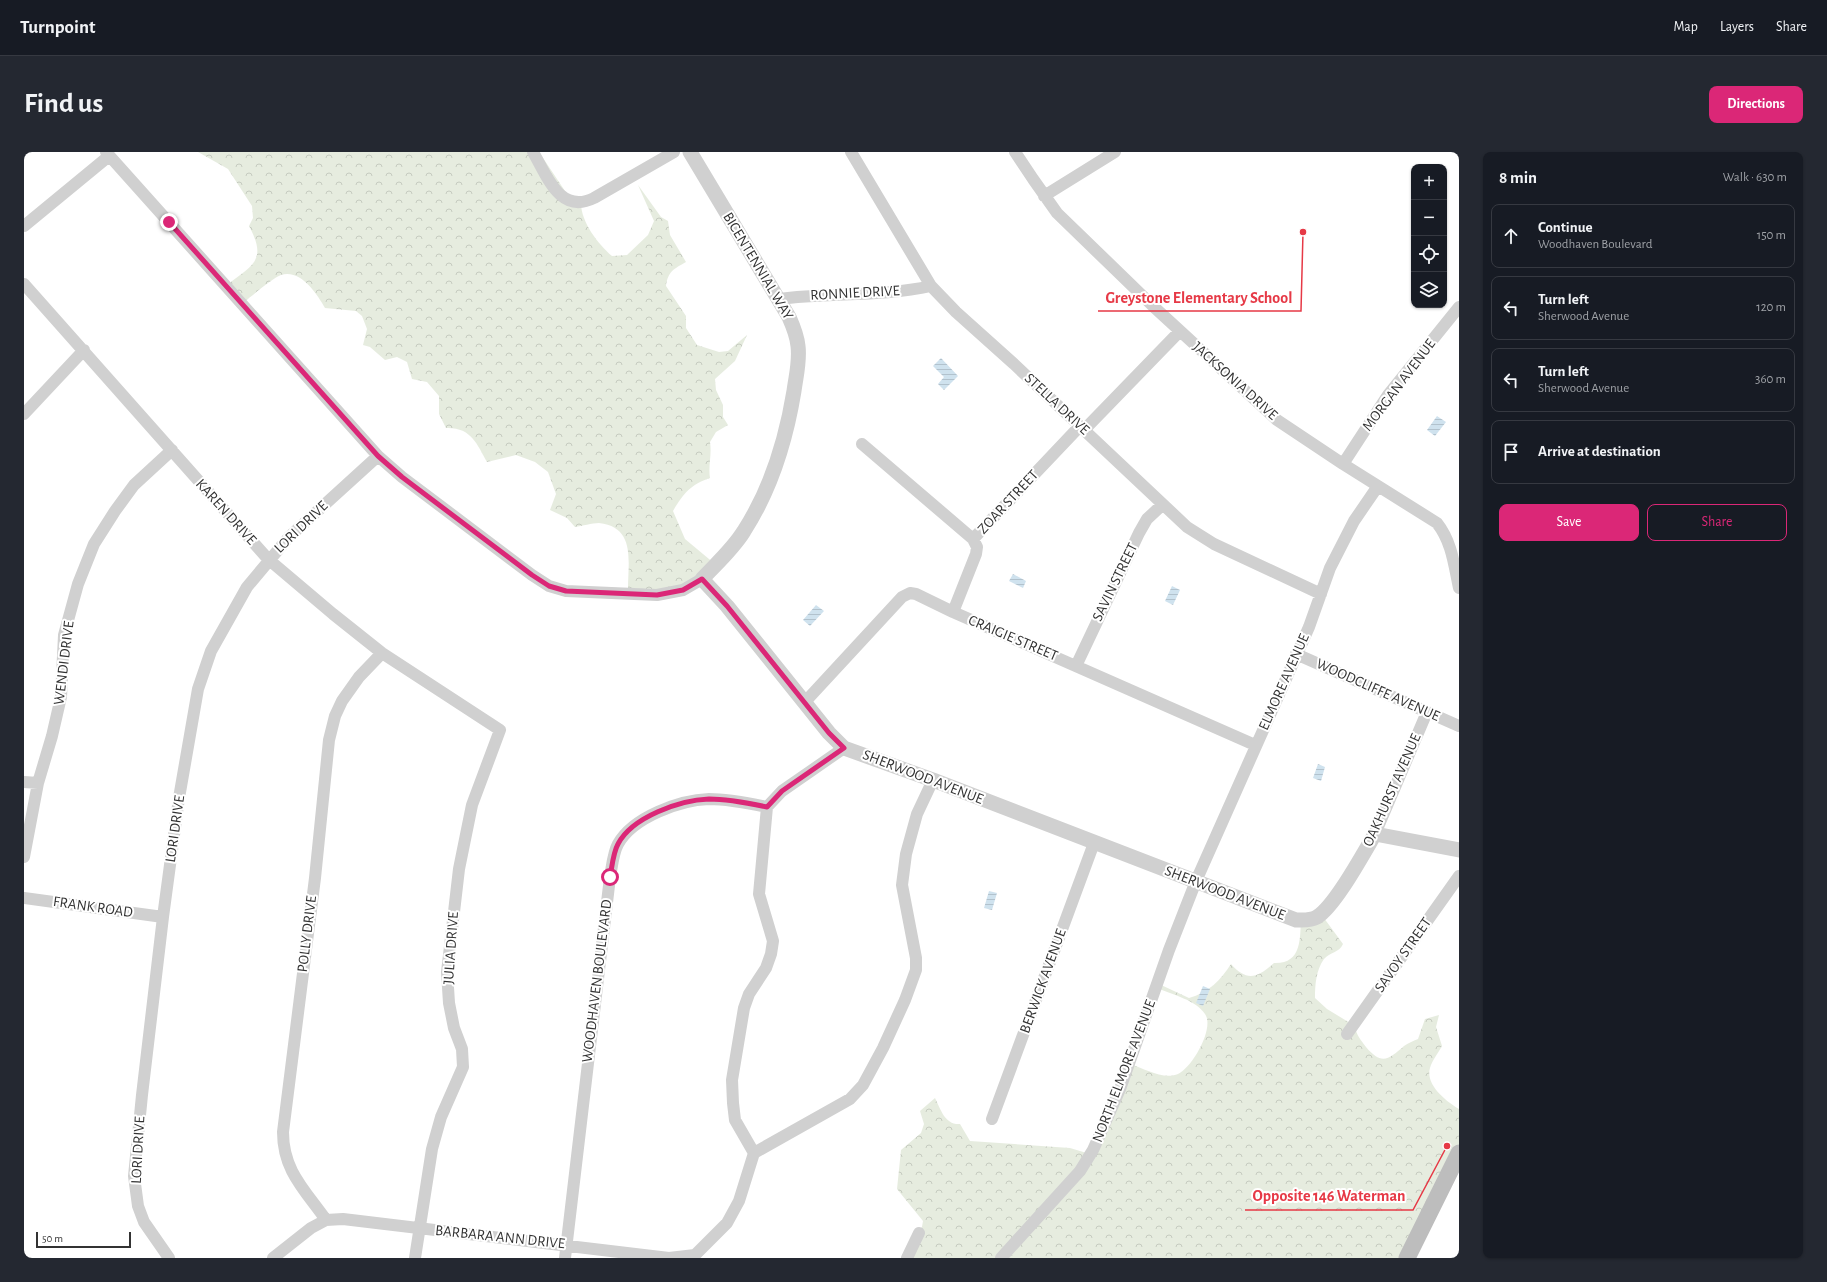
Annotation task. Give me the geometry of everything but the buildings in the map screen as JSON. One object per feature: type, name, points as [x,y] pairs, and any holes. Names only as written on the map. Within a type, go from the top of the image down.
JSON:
[{"type":"main road","points":[[1407,1258],[1459,1153]]},
{"type":"street","points":[[533,152],[558,193],[566,200],[581,202],[594,198],[674,152]]},
{"type":"street","name":"BICENTENNIAL WAY","points":[[690,152],[789,316],[796,332],[799,362],[790,416],[783,446],[769,480],[744,532],[702,579]]},
{"type":"street","name":"STELLA DRIVE","points":[[851,152],[931,286],[956,312],[1187,526],[1204,538],[1321,594]]},
{"type":"street","name":"JACKSONIA DRIVE","points":[[1015,152],[1057,213],[1085,241],[1277,420],[1343,464],[1437,523],[1445,533],[1450,546],[1459,588]]},
{"type":"street","points":[[1044,196],[1115,152]]},
{"type":"street","points":[[24,226],[108,154],[378,456],[402,477],[532,575],[549,586],[566,591],[657,595],[683,590],[702,579]]},
{"type":"street","name":"KAREN DRIVE","points":[[24,284],[268,559],[382,653],[500,730]]},
{"type":"street","name":"RONNIE DRIVE","points":[[778,299],[802,296],[907,291],[931,286]]},
{"type":"street","name":"MORGAN AVENUE","points":[[1343,464],[1388,395],[1459,308]]},
{"type":"street","name":"ZOAR STREET","points":[[954,612],[976,554],[977,547],[973,539],[1180,330]]},
{"type":"street","points":[[24,414],[84,350]]},
{"type":"street","points":[[862,444],[973,539]]},
{"type":"street","name":"WENDI DRIVE","points":[[24,857],[38,784],[52,736],[61,697],[64,635],[78,584],[94,544],[134,485],[172,450]]},
{"type":"street","name":"LORI DRIVE","points":[[169,1258],[144,1222],[138,1206],[134,1176],[163,916],[179,798],[198,689],[211,651],[246,586],[268,559],[288,538],[378,456]]},
{"type":"street","name":"ELMORE AVENUE","points":[[1196,881],[1309,626],[1330,568],[1354,521],[1378,486]]},
{"type":"street","name":"SAVIN STREET","points":[[1076,666],[1139,533],[1147,519],[1162,504]]},
{"type":"street","name":"SHERWOOD AVENUE","points":[[702,579],[727,606],[829,733],[844,748],[933,780],[1296,920],[1309,920]]},
{"type":"street","name":"CRAIGIE STREET","points":[[804,703],[902,597],[910,593],[916,594],[1255,745]]},
{"type":"street","name":"POLLY DRIVE","points":[[326,1220],[294,1175],[286,1161],[283,1148],[283,1132],[314,886],[329,740],[335,716],[342,701],[360,676],[382,653]]},
{"type":"street","name":"WOODCLIFFE AVENUE","points":[[1296,654],[1459,726]]},
{"type":"street","name":"OAKHURST AVENUE","points":[[1309,920],[1317,917],[1336,896],[1375,834],[1426,712]]},
{"type":"street","name":"JULIA DRIVE","points":[[415,1258],[432,1149],[441,1117],[463,1067],[462,1048],[454,1028],[448,1003],[446,972],[458,869],[472,805],[500,730]]},
{"type":"street","points":[[844,748],[782,791],[767,807],[759,894],[773,941],[766,968],[749,994],[744,1008],[732,1080],[735,1120],[754,1153],[850,1099],[863,1085],[883,1048],[905,1000],[916,970],[916,958],[902,885],[906,854],[918,814],[933,780]]},
{"type":"street","points":[[24,782],[38,784]]},
{"type":"street","name":"WOODHAVEN BOULEVARD","points":[[565,1258],[610,877],[618,844],[632,827],[657,811],[685,803],[709,799],[767,807]]},
{"type":"street","points":[[1375,834],[1459,850]]},
{"type":"street","name":"BERWICK AVENUE","points":[[992,1119],[1094,843]]},
{"type":"street","name":"SAVOY STREET","points":[[1347,1034],[1459,876]]},
{"type":"street","name":"NORTH ELMORE AVENUE","points":[[1002,1258],[1080,1171],[1093,1150],[1120,1089],[1169,950],[1196,881]]},
{"type":"street","name":"FRANK ROAD","points":[[24,898],[163,916]]},
{"type":"street","name":"BARBARA ANN DRIVE","points":[[273,1258],[311,1228],[326,1220],[343,1219],[566,1244],[669,1258],[696,1256],[727,1223],[740,1201],[754,1153]]},
{"type":"street","points":[[907,1258],[919,1233]]},
{"type":"green space","points":[[198,152],[539,152],[569,197],[581,203],[584,218],[591,232],[612,256],[627,255],[648,235],[654,221],[638,185],[661,217],[668,221],[670,235],[686,262],[672,271],[668,277],[666,286],[686,316],[686,328],[697,345],[719,352],[728,351],[747,335],[735,361],[715,379],[716,390],[723,405],[723,417],[728,425],[716,432],[710,442],[710,478],[703,480],[688,490],[673,511],[685,539],[715,564],[687,587],[652,590],[628,588],[629,557],[624,538],[619,531],[611,526],[599,523],[575,527],[567,518],[550,510],[556,494],[548,472],[535,462],[516,455],[487,462],[472,438],[462,430],[446,428],[439,414],[439,396],[427,382],[412,379],[407,362],[397,357],[385,360],[370,347],[363,345],[367,329],[362,316],[356,311],[325,308],[318,296],[308,284],[302,279],[288,274],[278,276],[245,301],[228,284],[251,266],[257,254],[257,247],[249,226],[253,218],[252,206],[228,169]]},
{"type":"green space","points":[[1321,914],[1343,944],[1339,949],[1326,957],[1321,963],[1316,978],[1315,998],[1327,1009],[1355,1026],[1359,1037],[1372,1053],[1381,1058],[1390,1057],[1406,1045],[1418,1039],[1425,1019],[1439,1015],[1436,1027],[1442,1046],[1431,1065],[1429,1074],[1434,1087],[1438,1092],[1459,1109],[1459,1152],[1406,1258],[911,1258],[920,1238],[923,1221],[897,1189],[901,1150],[921,1133],[924,1124],[920,1111],[935,1098],[944,1116],[955,1124],[960,1124],[970,1141],[1070,1148],[1090,1154],[1131,1064],[1160,1075],[1167,1076],[1178,1074],[1190,1064],[1205,1038],[1207,1020],[1201,1009],[1190,1001],[1157,988],[1159,984],[1189,998],[1202,993],[1213,985],[1231,964],[1242,974],[1247,976],[1257,975],[1274,963],[1283,962],[1295,955],[1298,949],[1301,917]]},
{"type":"water","points":[[941,358],[958,376],[944,390],[938,384],[944,377],[933,366]]},
{"type":"water","points":[[1437,416],[1446,422],[1435,436],[1427,430]]},
{"type":"water","points":[[1013,574],[1026,581],[1023,588],[1009,581]]},
{"type":"water","points":[[1172,586],[1180,590],[1173,605],[1165,601]]},
{"type":"water","points":[[816,605],[824,611],[810,626],[803,620]]},
{"type":"water","points":[[1318,764],[1325,767],[1321,781],[1313,778]]},
{"type":"water","points":[[989,891],[997,893],[992,910],[984,908]]},
{"type":"water","points":[[1203,986],[1210,989],[1203,1006],[1196,1003]]},
{"type":"place","name":"Greystone Elementary School","points":[[1303,232]]},
{"type":"place","name":"Opposite 146 Waterman","points":[[1447,1146]]},
{"type":"route","points":[[169,222],[378,456],[402,477],[532,575],[549,586],[566,591],[657,595],[683,590],[702,579],[727,606],[829,733],[844,748],[782,791],[767,807],[740,802],[709,799],[685,803],[657,811],[632,827],[618,844],[610,877]]}]
